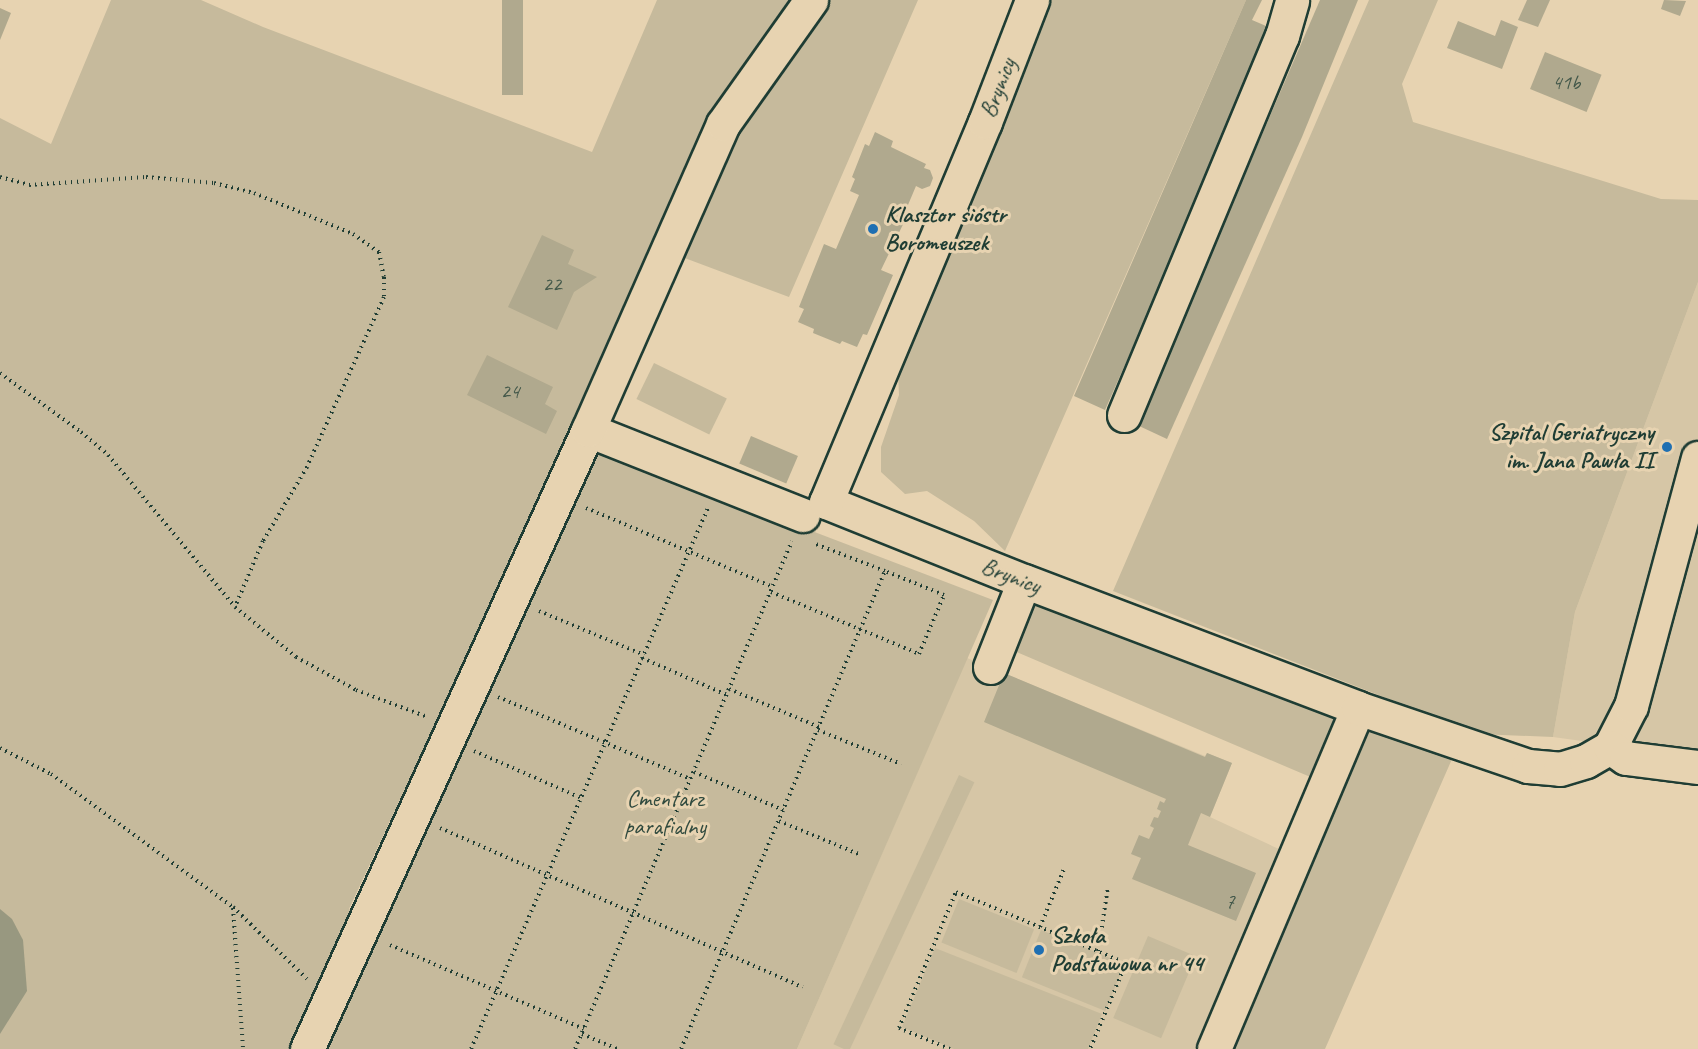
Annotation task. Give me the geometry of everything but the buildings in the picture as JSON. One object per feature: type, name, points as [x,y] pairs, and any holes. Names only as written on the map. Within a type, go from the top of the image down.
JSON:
[{"type":"street","points":[[307,1049],[412,816],[459,737],[588,430],[723,124],[812,0]]},
{"type":"street","name":"Brynicy","points":[[1032,0],[985,122],[806,520],[1024,581],[1358,708],[1528,766],[1560,770],[1586,761],[1610,747]]},
{"type":"street","points":[[1124,415],[1282,36],[1292,0]]},
{"type":"street","points":[[588,430],[806,520]]},
{"type":"street","points":[[1698,458],[1631,706],[1610,747],[1626,758],[1698,767]]},
{"type":"street","points":[[990,667],[1024,581]]},
{"type":"street","points":[[1214,1049],[1358,708]]},
{"type":"path","points":[[0,177],[29,185],[146,177],[214,183],[254,193],[334,226],[353,234],[379,252],[384,277],[384,297],[307,467],[263,541],[234,607]]},
{"type":"path","points":[[0,373],[108,454],[234,607],[297,657],[356,690],[459,737],[581,798]]},
{"type":"path","points":[[471,1049],[712,499]]},
{"type":"path","points":[[583,507],[773,587]]},
{"type":"path","points":[[575,1049],[773,587],[806,520],[885,571],[944,595],[919,654],[771,592]]},
{"type":"path","points":[[681,1049],[885,571]]},
{"type":"path","points":[[528,607],[727,695]]},
{"type":"path","points":[[729,689],[901,764]]},
{"type":"path","points":[[490,694],[604,745],[690,779]]},
{"type":"path","points":[[0,748],[51,774],[233,907],[310,982],[330,994]]},
{"type":"path","points":[[694,772],[783,810]]},
{"type":"path","points":[[412,816],[803,987]]},
{"type":"path","points":[[779,820],[861,855]]},
{"type":"path","points":[[1040,927],[1064,869]]},
{"type":"path","points":[[1098,951],[1108,887]]},
{"type":"path","points":[[950,1049],[899,1028],[956,892],[1126,963],[1090,1049]]},
{"type":"path","points":[[233,907],[243,1049]]},
{"type":"path","points":[[390,945],[583,1031],[617,1049]]},
{"type":"shaded area","name":"Szpital Geriatryczny im. Jana Pawła II","points":[[1698,282],[1698,757],[1553,737],[1575,612]]},
{"type":"shaded area","name":"Szkoła Podstawowa nr 44","points":[[967,658],[1205,756],[1207,753],[1232,763],[1210,817],[1281,850],[1195,1049],[797,1049]]},
{"type":"shaded area","points":[[0,909],[12,919],[23,940],[27,991],[0,1034]]},
{"type":"green space","name":"Cmentarz parafialny","points":[[111,0],[201,0],[263,27],[592,152],[657,0],[918,0],[789,297],[674,254],[445,703],[349,909],[378,926],[591,447],[993,600],[797,1049],[0,1049],[0,118],[51,144]]},
{"type":"green space","points":[[1048,0],[1246,0],[1005,551],[974,521],[927,491],[905,494],[881,472],[881,447],[899,395],[898,372],[988,159]]},
{"type":"green space","points":[[1369,0],[1438,0],[1402,84],[1413,122],[1661,199],[1698,200],[1698,282],[1575,612],[1553,737],[1478,734],[1113,591]]},
{"type":"green space","points":[[654,363],[727,399],[709,434],[636,399]]},
{"type":"green space","points":[[1036,599],[1452,759],[1325,1049],[1231,1049],[1341,790],[1014,651]]},
{"type":"green space","points":[[959,775],[974,782],[850,1049],[833,1044]]},
{"type":"green space","points":[[959,899],[1034,929],[1016,973],[941,943]]},
{"type":"green space","points":[[1041,930],[1124,964],[1105,1011],[1022,977]]},
{"type":"green space","points":[[1148,936],[1196,956],[1161,1038],[1113,1018]]},
{"type":"green space","points":[[935,948],[1102,1014],[1088,1049],[954,1049],[902,1027]]},
{"type":"place","name":"Klasztor sióstr Boromeuszek","points":[[873,229]]},
{"type":"place","name":"Szpital Geriatryczny im. Jana Pawła II","points":[[1667,447]]},
{"type":"place","name":"Szkoła Podstawowa nr 44","points":[[1039,950]]}]
